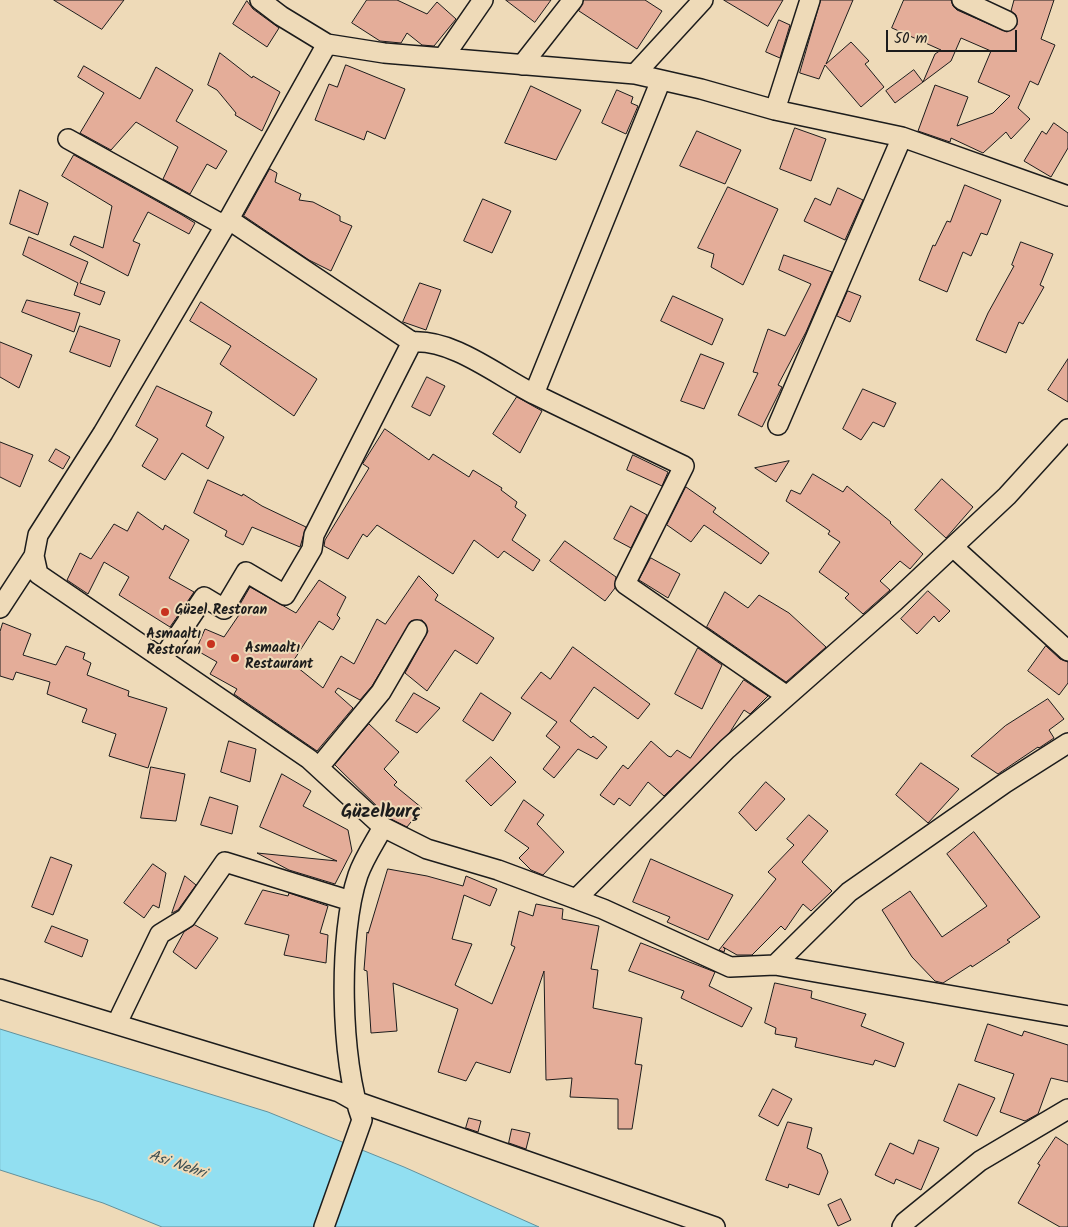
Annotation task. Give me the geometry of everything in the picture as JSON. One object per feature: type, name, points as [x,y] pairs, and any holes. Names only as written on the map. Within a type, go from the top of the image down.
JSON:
[{"type":"street","points":[[260,0],[285,8],[326,44],[384,53],[635,74],[701,89],[775,110],[902,137],[1068,196]]},
{"type":"street","points":[[444,58],[484,0]]},
{"type":"street","points":[[522,65],[574,0]]},
{"type":"street","points":[[635,74],[703,0]]},
{"type":"street","points":[[775,110],[810,0]]},
{"type":"street","points":[[962,0],[1006,21]]},
{"type":"street","points":[[0,608],[34,556],[38,535],[103,433],[227,222],[326,44]]},
{"type":"street","points":[[534,394],[661,80]]},
{"type":"street","points":[[778,426],[902,137]]},
{"type":"street","points":[[68,139],[227,222],[412,342],[429,341],[452,349],[534,394],[684,466],[625,584],[787,696]]},
{"type":"street","points":[[164,658],[204,597],[224,609],[246,572],[284,595],[312,548],[314,535],[412,342]]},
{"type":"street","points":[[576,900],[727,749],[895,601],[1007,496],[1068,429]]},
{"type":"street","points":[[953,547],[1068,651]]},
{"type":"street","points":[[34,556],[38,574],[164,658],[319,767],[383,827],[427,849],[498,870],[603,909],[730,967],[776,965],[1068,1016]]},
{"type":"street","points":[[319,767],[381,692],[417,630]]},
{"type":"street","points":[[776,965],[849,892],[1004,783],[1065,751]]},
{"type":"street","points":[[324,1227],[362,1120],[355,1101],[347,1052],[345,996],[348,918],[358,873],[383,827]]},
{"type":"street","points":[[117,1024],[160,934],[186,918],[225,862],[351,901]]},
{"type":"street","points":[[0,989],[339,1092],[355,1101],[715,1227]]},
{"type":"street","points":[[902,1227],[905,1222],[980,1161],[1068,1110]]},
{"type":"water","name":"Asi Nehri","points":[[0,1029],[268,1112],[404,1167],[539,1227],[162,1227],[103,1203],[0,1170]]},
{"type":"building","points":[[54,0],[124,0],[102,29]]},
{"type":"building","points":[[367,0],[397,0],[427,14],[437,2],[456,19],[434,46],[422,45],[407,33],[401,43],[380,41],[352,23]]},
{"type":"building","points":[[506,0],[551,0],[535,22]]},
{"type":"building","points":[[584,0],[645,0],[662,11],[637,49],[579,11]]},
{"type":"building","points":[[724,0],[783,0],[768,26]]},
{"type":"building","points":[[821,0],[853,0],[826,64],[851,42],[869,61],[865,64],[884,87],[861,107],[825,65],[819,79],[800,73]]},
{"type":"building","points":[[904,0],[951,0],[957,10],[1007,32],[1017,25],[1016,15],[1011,11],[1014,0],[1054,0],[1041,39],[1055,45],[1038,85],[1030,81],[1018,108],[1030,119],[1011,139],[1006,132],[983,153],[951,138],[950,142],[918,131],[935,85],[968,97],[957,126],[993,113],[1010,96],[978,82],[991,51],[961,38],[951,61],[923,82],[935,54],[941,50],[892,28]]},
{"type":"building","points":[[247,1],[253,9],[279,28],[267,47],[233,24]]},
{"type":"building","points":[[779,20],[790,25],[780,58],[766,52]]},
{"type":"building","points":[[220,53],[252,78],[253,76],[280,92],[262,131],[235,115],[236,113],[217,90],[208,85]]},
{"type":"building","points":[[346,65],[405,89],[385,139],[367,131],[364,140],[315,120],[329,84],[337,87]]},
{"type":"building","points":[[84,66],[140,99],[156,67],[193,90],[176,121],[227,151],[216,169],[207,164],[190,194],[163,179],[178,147],[136,122],[111,150],[80,133],[104,93],[78,77]]},
{"type":"building","points":[[914,70],[923,82],[895,103],[886,91]]},
{"type":"building","points":[[531,86],[581,110],[556,160],[505,143]]},
{"type":"building","points":[[617,90],[633,97],[631,103],[638,106],[626,134],[602,123]]},
{"type":"building","points":[[1054,123],[1068,133],[1068,148],[1051,177],[1024,161],[1042,131],[1046,134]]},
{"type":"building","points":[[795,128],[826,139],[811,181],[780,169]]},
{"type":"building","points":[[697,131],[741,150],[725,184],[680,166]]},
{"type":"building","points":[[74,155],[195,223],[189,234],[148,212],[133,241],[140,244],[128,276],[70,245],[74,236],[103,248],[112,206],[62,176]]},
{"type":"building","points":[[270,169],[277,173],[275,182],[301,194],[299,200],[313,202],[340,216],[340,221],[352,226],[331,271],[309,260],[244,216]]},
{"type":"building","points":[[965,185],[1001,200],[987,235],[981,233],[971,256],[963,252],[947,292],[919,280],[933,245],[935,246],[947,221],[950,222]]},
{"type":"building","points":[[728,187],[778,209],[743,285],[711,267],[714,254],[698,248]]},
{"type":"building","points":[[838,188],[863,200],[845,240],[804,221],[815,198],[830,205]]},
{"type":"building","points":[[20,190],[48,203],[38,235],[10,224]]},
{"type":"building","points":[[483,199],[511,211],[492,253],[464,241]]},
{"type":"building","points":[[29,237],[88,262],[80,283],[105,292],[100,305],[74,295],[78,283],[23,255]]},
{"type":"building","points":[[1021,242],[1053,254],[1040,285],[1044,287],[1023,324],[1019,322],[1006,353],[976,340],[988,313],[1014,266],[1012,265]]},
{"type":"building","points":[[784,255],[832,272],[806,332],[778,385],[782,387],[762,427],[738,415],[758,373],[753,372],[768,329],[785,336],[811,284],[779,270]]},
{"type":"building","points":[[420,283],[441,290],[426,330],[403,322]]},
{"type":"building","points":[[848,291],[861,296],[850,322],[837,316]]},
{"type":"building","points":[[673,296],[723,319],[712,345],[661,321]]},
{"type":"building","points":[[27,300],[80,313],[74,332],[22,312]]},
{"type":"building","points":[[201,302],[317,379],[294,416],[220,364],[231,346],[190,321]]},
{"type":"building","points":[[80,326],[120,340],[110,367],[70,352]]},
{"type":"building","points":[[0,342],[32,355],[19,388],[0,377]]},
{"type":"building","points":[[701,354],[724,363],[704,409],[681,401]]},
{"type":"building","points":[[1068,359],[1068,402],[1048,390]]},
{"type":"building","points":[[427,377],[445,386],[430,416],[412,407]]},
{"type":"building","points":[[157,386],[212,412],[206,426],[224,437],[208,469],[182,453],[165,480],[142,466],[158,439],[136,426]]},
{"type":"building","points":[[863,389],[896,403],[884,427],[873,422],[861,440],[843,429]]},
{"type":"building","points":[[517,397],[542,411],[520,453],[493,434]]},
{"type":"building","points":[[385,429],[429,460],[433,454],[469,477],[473,470],[502,488],[501,490],[517,502],[515,507],[526,515],[512,540],[540,560],[533,571],[504,551],[498,558],[474,540],[453,574],[377,525],[367,537],[363,534],[348,559],[324,546],[325,540],[369,468],[363,464]]},
{"type":"building","points":[[0,442],[33,455],[20,487],[0,477]]},
{"type":"building","points":[[56,449],[70,457],[63,469],[49,461]]},
{"type":"building","points":[[633,455],[668,472],[662,486],[627,470]]},
{"type":"building","points":[[789,461],[776,482],[755,468]]},
{"type":"building","points":[[813,474],[843,492],[847,486],[891,522],[923,554],[910,569],[900,561],[880,581],[890,590],[863,614],[845,598],[849,594],[819,572],[840,542],[828,534],[830,531],[786,501],[791,490],[800,494]]},
{"type":"building","points":[[942,479],[973,507],[946,538],[915,510]]},
{"type":"building","points":[[208,480],[242,496],[243,494],[262,506],[306,527],[300,547],[252,527],[243,545],[225,536],[227,531],[194,513]]},
{"type":"building","points":[[686,487],[716,508],[713,512],[769,553],[761,564],[704,525],[691,542],[667,525]]},
{"type":"building","points":[[631,506],[647,515],[631,548],[614,539]]},
{"type":"building","points":[[138,512],[163,530],[165,525],[189,540],[169,578],[194,592],[170,627],[119,595],[129,577],[104,562],[88,594],[67,580],[80,553],[91,559],[114,524],[127,531]]},
{"type":"building","points":[[565,541],[616,577],[615,588],[605,601],[550,561]]},
{"type":"building","points":[[651,558],[680,574],[668,598],[639,580]]},
{"type":"building","points":[[419,576],[438,595],[435,600],[494,638],[477,664],[455,650],[427,691],[405,673],[428,631],[422,620],[411,621],[372,686],[360,700],[338,688],[335,692],[353,708],[317,751],[234,694],[237,689],[210,674],[217,662],[196,650],[205,629],[224,637],[243,609],[239,606],[250,587],[296,613],[319,580],[346,597],[337,615],[340,618],[333,630],[319,621],[292,663],[323,688],[341,656],[354,664],[377,619],[385,624]]},
{"type":"building","points":[[928,591],[950,611],[939,622],[934,616],[917,634],[901,619]]},
{"type":"building","points":[[725,592],[748,608],[759,595],[789,613],[826,647],[786,682],[707,627]]},
{"type":"building","points":[[3,623],[31,634],[23,655],[56,665],[66,646],[85,653],[83,659],[91,663],[87,675],[129,691],[128,696],[167,708],[148,768],[109,756],[116,734],[82,722],[87,709],[47,694],[50,682],[16,672],[13,680],[0,676],[0,632]]},
{"type":"building","points":[[1046,646],[1060,659],[1068,662],[1068,683],[1059,695],[1028,671]]},
{"type":"building","points":[[573,647],[650,704],[638,719],[594,687],[570,721],[591,738],[593,736],[607,747],[597,759],[578,749],[554,778],[543,769],[560,747],[546,736],[557,722],[521,698],[541,672],[550,679]]},
{"type":"building","points":[[698,648],[722,665],[702,709],[675,694]]},
{"type":"building","points":[[744,680],[768,696],[750,714],[744,710],[730,732],[664,796],[648,782],[630,806],[619,798],[614,805],[600,795],[623,765],[628,769],[651,741],[668,756],[671,757],[677,750],[690,758]]},
{"type":"building","points":[[414,693],[440,708],[417,733],[396,721]]},
{"type":"building","points":[[481,693],[511,713],[493,741],[463,721]]},
{"type":"building","points":[[1048,699],[1064,719],[1049,730],[1054,738],[998,774],[971,756],[1005,726]]},
{"type":"building","points":[[369,724],[399,752],[384,769],[397,782],[394,785],[422,808],[407,827],[389,818],[335,765]]},
{"type":"building","points":[[229,741],[256,749],[250,782],[221,772]]},
{"type":"building","points":[[491,757],[516,782],[491,806],[466,781]]},
{"type":"building","points":[[921,763],[959,789],[928,823],[896,795]]},
{"type":"building","points":[[151,767],[185,774],[176,821],[141,818]]},
{"type":"building","points":[[282,774],[311,791],[303,806],[348,830],[352,851],[335,884],[289,870],[257,853],[337,861],[260,827]]},
{"type":"building","points":[[766,782],[785,799],[756,831],[739,813]]},
{"type":"building","points":[[210,797],[238,806],[232,834],[201,825]]},
{"type":"building","points":[[524,800],[544,815],[537,824],[564,852],[543,875],[531,870],[519,858],[529,848],[505,831]]},
{"type":"building","points":[[809,815],[828,831],[802,862],[832,891],[811,911],[803,904],[785,930],[781,926],[752,955],[737,955],[723,947],[725,949],[724,952],[719,950],[776,879],[768,872],[794,845],[787,839]]},
{"type":"building","points":[[974,832],[1040,917],[1007,940],[1010,942],[943,983],[935,981],[912,957],[882,910],[910,891],[942,937],[987,906],[947,854]]},
{"type":"building","points":[[51,857],[72,865],[53,915],[32,907]]},
{"type":"building","points":[[651,859],[733,895],[708,940],[667,922],[670,917],[633,902]]},
{"type":"building","points":[[153,864],[166,873],[159,908],[153,905],[144,918],[124,903]]},
{"type":"building","points":[[388,869],[427,876],[463,886],[466,876],[497,889],[490,906],[464,895],[452,939],[472,944],[455,985],[492,1004],[515,947],[511,945],[519,911],[533,916],[536,904],[563,909],[562,919],[599,926],[591,969],[598,970],[593,1008],[642,1018],[635,1064],[642,1065],[632,1129],[618,1129],[618,1099],[570,1097],[572,1078],[546,1080],[544,971],[510,1073],[476,1062],[466,1081],[438,1072],[458,1009],[393,983],[397,1031],[371,1033],[367,971],[364,970],[367,932]]},
{"type":"building","points":[[185,876],[196,885],[178,910],[172,913]]},
{"type":"building","points":[[263,890],[288,896],[289,893],[328,906],[320,933],[328,935],[326,963],[284,955],[289,935],[245,924]]},
{"type":"building","points":[[195,925],[218,938],[196,969],[173,952],[184,932]]},
{"type":"building","points":[[52,926],[88,940],[82,957],[45,942]]},
{"type":"building","points":[[641,943],[715,972],[709,986],[752,1008],[742,1027],[681,998],[684,991],[629,971]]},
{"type":"building","points":[[775,983],[812,991],[811,998],[866,1014],[861,1026],[904,1043],[895,1067],[875,1060],[873,1065],[795,1047],[797,1038],[775,1034],[776,1028],[765,1023]]},
{"type":"building","points":[[988,1024],[1022,1036],[1024,1031],[1068,1045],[1068,1082],[1051,1078],[1038,1114],[1025,1121],[1000,1112],[1014,1074],[975,1061]]},
{"type":"building","points":[[959,1084],[995,1098],[977,1136],[944,1121]]},
{"type":"building","points":[[773,1089],[792,1099],[778,1126],[759,1116]]},
{"type":"building","points":[[469,1118],[481,1121],[478,1132],[466,1128]]},
{"type":"building","points":[[788,1122],[812,1128],[807,1148],[821,1154],[828,1172],[819,1195],[789,1184],[788,1188],[766,1180]]},
{"type":"building","points":[[512,1129],[530,1133],[526,1149],[509,1143]]},
{"type":"building","points":[[1056,1137],[1068,1145],[1068,1227],[1060,1227],[1018,1203],[1040,1165],[1038,1164]]},
{"type":"building","points":[[919,1140],[939,1148],[921,1190],[896,1179],[894,1184],[875,1175],[890,1143],[913,1154]]},
{"type":"building","points":[[841,1199],[851,1220],[838,1226],[828,1205]]},
{"type":"place","name":"Güzel Restoran","points":[[165,612]]},
{"type":"place","name":"Asmaaltı Restoran","points":[[211,644]]},
{"type":"place","name":"Asmaaltı Restaurant","points":[[235,658]]},
{"type":"district","name":"Güzelburç","points":[[381,814]]}]
